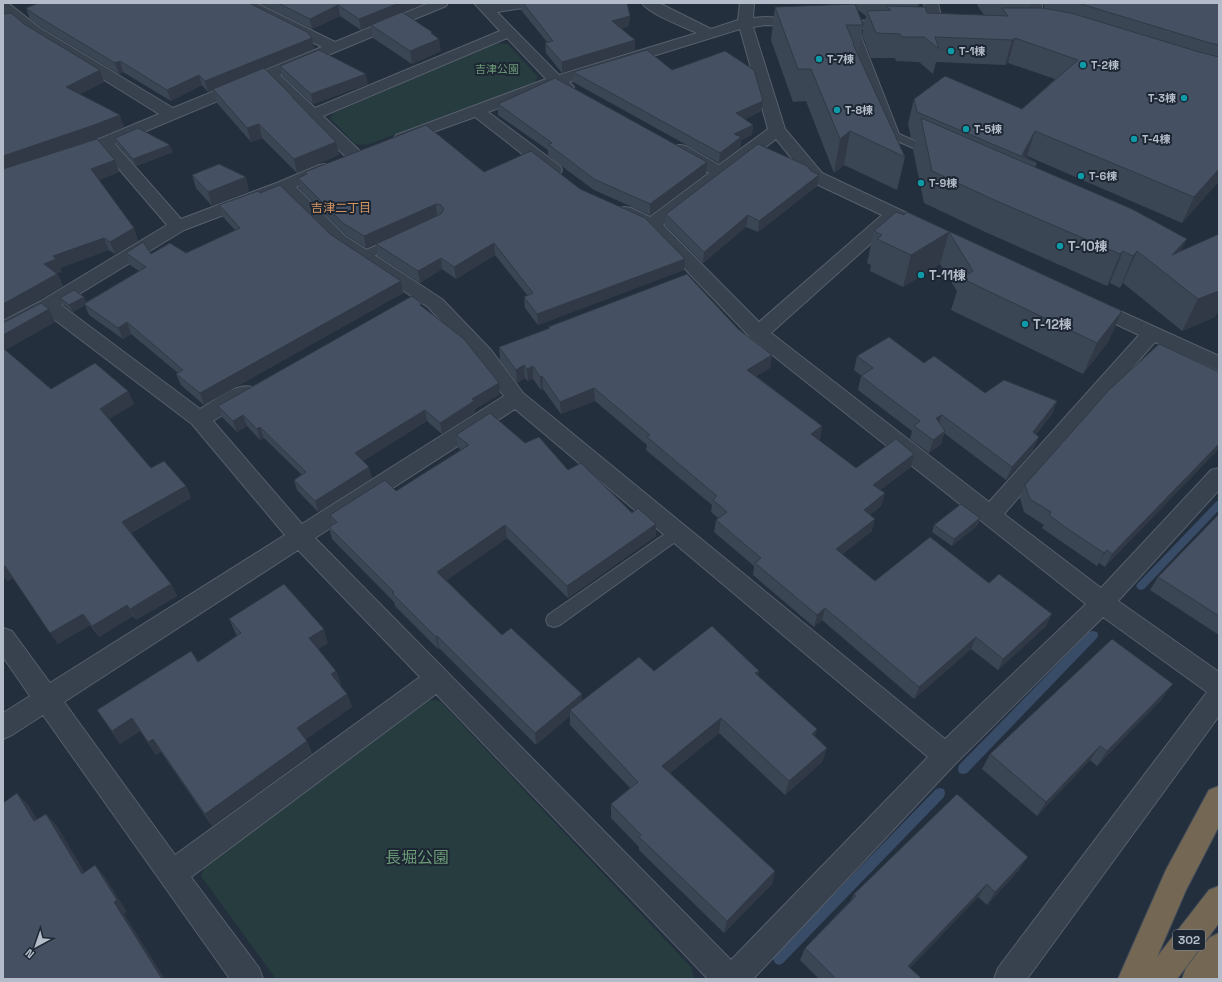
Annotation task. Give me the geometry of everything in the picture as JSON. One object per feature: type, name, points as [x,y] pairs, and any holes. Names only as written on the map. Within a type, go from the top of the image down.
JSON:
[{"type":"highway","points":[[1133,979],[1176,880],[1219,799]]},
{"type":"highway","name":"302","points":[[1160,979],[1219,900]]},
{"type":"highway","points":[[1197,979],[1219,948]]},
{"type":"street","points":[[245,3],[334,47]]},
{"type":"street","points":[[54,159],[105,142],[441,3]]},
{"type":"street","points":[[484,6],[529,3]]},
{"type":"street","points":[[649,3],[668,14],[709,33]]},
{"type":"street","points":[[747,3],[745,23],[777,130],[816,177],[937,234]]},
{"type":"street","points":[[931,3],[936,26]]},
{"type":"street","points":[[1035,3],[1035,27]]},
{"type":"street","points":[[3,6],[35,31],[170,114]]},
{"type":"street","points":[[484,6],[556,81],[576,92]]},
{"type":"street","points":[[390,142],[556,81],[745,23],[765,21],[905,25]]},
{"type":"street","points":[[921,26],[952,26]]},
{"type":"street","points":[[1020,27],[1051,29]]},
{"type":"street","points":[[313,115],[509,32]]},
{"type":"street","points":[[3,329],[48,305],[178,226],[285,186],[362,153],[313,115],[270,74]]},
{"type":"street","points":[[476,110],[569,181]]},
{"type":"street","points":[[652,224],[777,130]]},
{"type":"street","points":[[105,142],[178,226]]},
{"type":"street","points":[[665,142],[720,172]]},
{"type":"street","points":[[285,186],[339,240],[435,303],[484,355],[516,398],[946,756]]},
{"type":"street","points":[[609,205],[652,224],[693,276],[758,333],[1102,603],[1219,686]]},
{"type":"street","points":[[758,333],[894,214]]},
{"type":"street","points":[[399,304],[420,293]]},
{"type":"street","points":[[1080,300],[1219,364]]},
{"type":"street","points":[[48,305],[199,418],[300,537],[729,979]]},
{"type":"street","points":[[990,515],[1152,333]]},
{"type":"street","points":[[484,355],[503,348]]},
{"type":"street","points":[[199,418],[261,383]]},
{"type":"street","points":[[3,727],[516,398]]},
{"type":"street","points":[[734,979],[946,756],[1102,603],[1219,476]]},
{"type":"street","points":[[3,638],[248,979]]},
{"type":"street","points":[[172,874],[437,678]]},
{"type":"street","points":[[1009,979],[1219,696]]},
{"type":"lane","points":[[851,23],[894,136],[944,158]]},
{"type":"lane","points":[[363,256],[404,237]]},
{"type":"lane","points":[[554,620],[678,532]]},
{"type":"green space","name":"吉津公園","points":[[496,43],[508,44],[538,77],[535,82],[367,145],[355,144],[330,118],[334,113]]},
{"type":"green space","name":"長堀公園","points":[[423,699],[440,701],[692,968],[694,979],[276,979],[201,876],[207,861]]},
{"type":"building","points":[[39,3],[249,3],[307,32],[312,38],[205,81],[199,75],[167,90],[120,61],[115,63],[26,8]]},
{"type":"building","points":[[278,3],[399,3],[359,19],[338,5],[310,19]]},
{"type":"building","points":[[523,3],[627,3],[630,16],[612,21],[635,40],[562,62],[545,43],[553,41]]},
{"type":"building","points":[[1078,3],[1219,3],[1219,45],[1210,43]]},
{"type":"building","points":[[855,4],[863,25],[846,25],[853,44],[905,157],[850,131],[840,139],[811,69],[798,69],[775,7]]},
{"type":"building","points":[[886,6],[925,7],[927,13],[1008,16],[1002,8],[1042,8],[1071,13],[1219,57],[1219,169],[1194,197],[1035,131],[1022,155],[1037,163],[917,112],[914,99],[945,76],[1022,109],[1078,60],[1015,38],[1012,40],[935,37],[939,49],[924,37],[901,37],[900,34],[876,33],[867,11],[891,10]]},
{"type":"building","points":[[402,12],[432,32],[431,33],[439,39],[410,51],[371,25]]},
{"type":"building","points":[[11,13],[24,24],[100,70],[66,87],[120,115],[3,156],[3,14]]},
{"type":"building","points":[[319,50],[366,74],[311,94],[280,66]]},
{"type":"building","points":[[647,50],[672,70],[725,51],[754,70],[763,101],[736,113],[753,125],[734,134],[741,137],[720,153],[573,72]]},
{"type":"building","points":[[264,68],[336,142],[294,159],[259,124],[247,128],[213,89]]},
{"type":"building","points":[[555,78],[707,162],[650,204],[594,179],[548,144],[552,143],[498,104]]},
{"type":"building","points":[[921,118],[1132,209],[1187,239],[1172,255],[1219,234],[1219,291],[1198,299],[1137,251],[1133,256],[1123,251],[1120,254],[992,199],[932,171]]},
{"type":"building","points":[[426,125],[484,172],[531,151],[580,189],[645,218],[685,259],[537,314],[524,297],[533,293],[494,243],[454,267],[441,258],[418,271],[376,244],[441,214],[444,209],[441,205],[436,204],[364,236],[343,223],[298,178],[307,174],[305,172]]},
{"type":"building","points":[[138,128],[170,145],[133,159],[115,138]]},
{"type":"building","points":[[97,139],[115,160],[91,169],[134,228],[110,242],[104,238],[53,256],[56,259],[44,264],[57,274],[3,304],[3,169]]},
{"type":"building","points":[[758,144],[807,166],[811,171],[819,175],[759,221],[748,215],[704,252],[666,214]]},
{"type":"building","points":[[219,164],[246,177],[208,192],[192,175]]},
{"type":"building","points":[[280,185],[330,234],[401,281],[200,393],[176,374],[183,370],[127,322],[118,328],[84,304],[146,267],[126,253],[143,242],[151,254],[170,243],[186,253],[240,228],[219,205],[258,191],[260,193]]},
{"type":"building","points":[[896,212],[904,215],[907,212],[1122,311],[1097,343],[961,278],[973,271],[949,232],[911,255],[877,239],[882,235],[874,231]]},
{"type":"building","points":[[687,274],[738,329],[772,355],[747,370],[822,426],[811,434],[856,468],[896,439],[914,454],[873,485],[885,493],[864,510],[875,519],[836,549],[875,581],[930,537],[989,583],[999,574],[1052,614],[1003,659],[976,637],[919,687],[825,608],[817,615],[755,563],[761,558],[716,520],[727,512],[713,500],[717,496],[647,437],[650,435],[594,388],[560,402],[542,376],[540,377],[533,366],[527,369],[524,365],[516,370],[499,347]]},
{"type":"building","points":[[74,290],[84,297],[69,305],[60,298]]},
{"type":"building","points":[[412,296],[422,304],[420,305],[464,339],[499,383],[472,399],[474,401],[440,423],[425,410],[355,453],[369,467],[315,501],[294,480],[306,472],[260,427],[257,429],[243,415],[233,421],[218,406]]},
{"type":"building","points":[[41,303],[49,309],[3,335],[3,323]]},
{"type":"building","points":[[889,337],[924,363],[934,356],[985,393],[1004,380],[1057,401],[1033,432],[1039,437],[1012,467],[942,415],[936,418],[945,431],[933,440],[914,426],[920,421],[861,376],[873,368],[857,356]]},
{"type":"building","points":[[1159,344],[1219,372],[1219,444],[1112,554],[1107,550],[1104,553],[1049,515],[1051,512],[1030,499],[1025,485],[1109,390]]},
{"type":"building","points":[[3,348],[51,389],[95,363],[128,391],[100,409],[151,468],[164,461],[186,486],[122,522],[171,584],[130,609],[127,605],[92,626],[83,614],[50,633],[5,566],[3,567]]},
{"type":"building","points":[[490,413],[525,443],[539,437],[568,470],[581,463],[632,513],[638,508],[656,524],[567,586],[505,525],[437,572],[502,635],[511,628],[582,694],[535,733],[392,593],[394,592],[329,527],[337,522],[330,515],[385,480],[396,491],[469,445],[456,435]]},
{"type":"building","points":[[961,504],[980,518],[954,539],[934,525]]},
{"type":"building","points":[[1219,514],[1219,616],[1158,577]]},
{"type":"building","points":[[284,584],[324,629],[309,638],[336,671],[331,674],[347,694],[297,728],[307,741],[205,814],[153,739],[148,742],[132,718],[112,731],[97,710],[191,651],[198,662],[241,633],[229,619]]},
{"type":"building","points":[[712,626],[759,671],[755,673],[817,729],[812,734],[827,748],[789,781],[721,718],[662,766],[775,871],[727,921],[639,837],[641,835],[611,804],[638,782],[570,710],[639,657],[654,671]]},
{"type":"building","points":[[1112,639],[1173,684],[1107,751],[1100,746],[1046,802],[990,754]]},
{"type":"building","points":[[17,793],[34,821],[46,814],[82,874],[95,865],[117,900],[114,902],[162,979],[3,979],[3,803]]},
{"type":"building","points":[[957,794],[1028,857],[995,892],[987,884],[908,966],[922,979],[836,979],[805,948],[856,896],[854,894]]},
{"type":"waterway","points":[[1141,586],[1219,504]]},
{"type":"waterway","points":[[963,769],[1093,635]]},
{"type":"waterway","points":[[779,959],[940,793]]},
{"type":"place","name":"T-1棟","points":[[951,51]]},
{"type":"place","name":"T-7棟","points":[[819,59]]},
{"type":"place","name":"T-2棟","points":[[1083,65]]},
{"type":"place","name":"T-3棟","points":[[1184,98]]},
{"type":"place","name":"T-8棟","points":[[837,110]]},
{"type":"place","name":"T-5棟","points":[[966,129]]},
{"type":"place","name":"T-4棟","points":[[1134,139]]},
{"type":"place","name":"T-6棟","points":[[1081,176]]},
{"type":"place","name":"T-9棟","points":[[921,183]]},
{"type":"place","name":"T-10棟","points":[[1060,246]]},
{"type":"place","name":"T-11棟","points":[[921,275]]},
{"type":"place","name":"T-12棟","points":[[1025,324]]},
{"type":"district","name":"吉津二丁目","points":[[341,208]]}]
